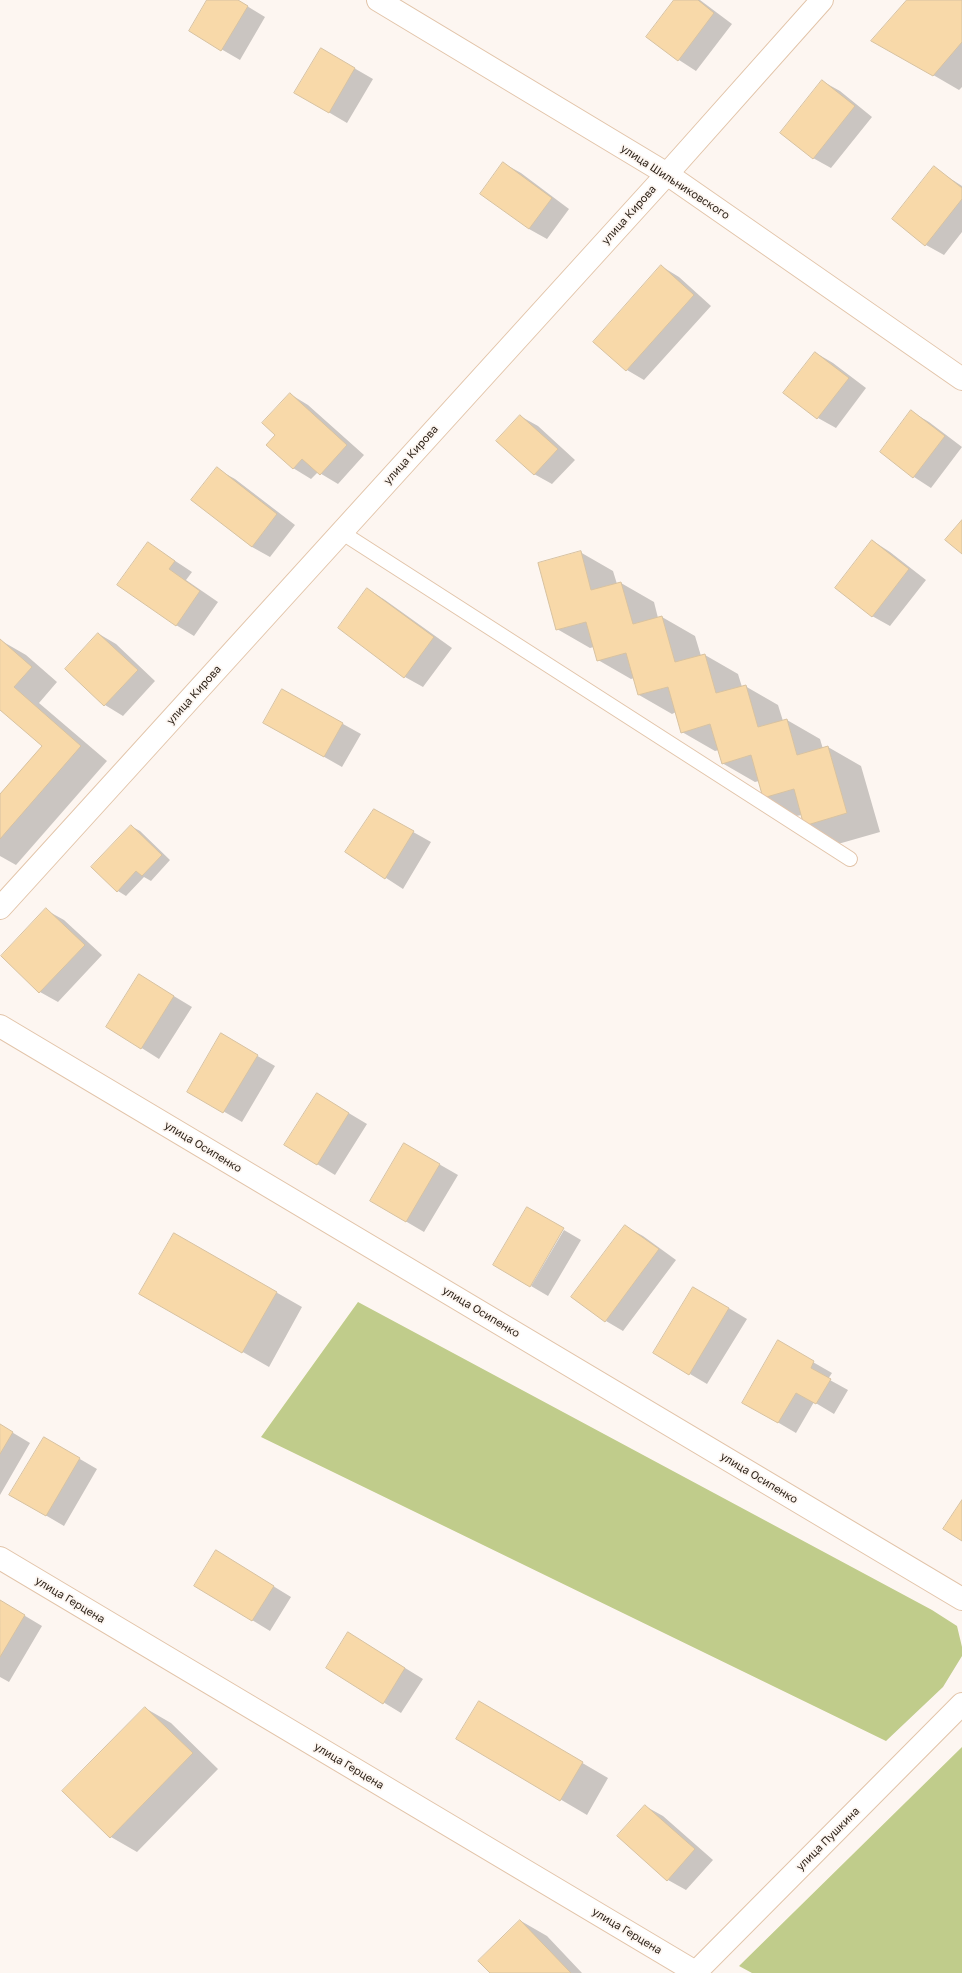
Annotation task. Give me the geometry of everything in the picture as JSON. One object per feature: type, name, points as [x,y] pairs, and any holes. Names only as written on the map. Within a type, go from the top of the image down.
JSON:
[{"type":"street","name":"улица Шильниковского","points":[[378,0],[667,174],[962,379]]},
{"type":"street","name":"улица Кирова","points":[[0,908],[667,174],[822,0]]},
{"type":"street","name":"улица Осипенко","points":[[0,1026],[962,1599]]},
{"type":"street","name":"улица Герцена","points":[[0,1558],[696,1973]]},
{"type":"street","name":"улица Пушкина","points":[[696,1973],[962,1704]]},
{"type":"lane","points":[[341,532],[850,859]]},
{"type":"green space","points":[[358,1302],[932,1610],[957,1626],[962,1647],[962,1656],[943,1687],[886,1741],[261,1437]]},
{"type":"green space","points":[[962,1747],[962,1973],[752,1973],[739,1966]]},
{"type":"building","points":[[207,0],[238,0],[248,6],[221,51],[189,31]]},
{"type":"building","points":[[674,0],[698,0],[714,13],[678,61],[646,37]]},
{"type":"building","points":[[907,0],[962,0],[962,42],[933,76],[871,41]]},
{"type":"building","points":[[321,48],[355,68],[329,113],[294,93]]},
{"type":"building","points":[[822,80],[855,106],[813,159],[780,133]]},
{"type":"building","points":[[503,162],[552,198],[529,229],[480,194]]},
{"type":"building","points":[[934,166],[962,188],[962,199],[925,246],[892,219]]},
{"type":"building","points":[[661,265],[694,295],[626,371],[593,342]]},
{"type":"building","points":[[815,352],[849,378],[817,419],[783,393]]},
{"type":"building","points":[[290,393],[347,445],[320,475],[302,459],[293,469],[266,445],[275,435],[262,423]]},
{"type":"building","points":[[911,410],[945,436],[913,478],[880,452]]},
{"type":"building","points":[[520,415],[558,449],[534,475],[496,441]]},
{"type":"building","points":[[217,467],[277,514],[252,547],[191,500]]},
{"type":"building","points":[[962,520],[962,554],[945,540]]},
{"type":"building","points":[[872,540],[909,569],[872,617],[835,588]]},
{"type":"building","points":[[148,542],[175,561],[169,569],[200,591],[176,626],[117,585]]},
{"type":"building","points":[[581,551],[591,590],[621,582],[633,624],[662,616],[675,662],[705,654],[716,693],[746,685],[758,727],[787,719],[797,755],[828,746],[847,813],[804,826],[794,789],[763,798],[751,755],[722,764],[710,724],[681,733],[668,687],[638,695],[626,653],[597,661],[586,622],[556,630],[538,563]]},
{"type":"building","points":[[367,588],[434,637],[404,678],[338,628]]},
{"type":"building","points":[[98,633],[138,670],[104,706],[65,669]]},
{"type":"building","points":[[0,639],[32,667],[14,687],[81,746],[0,839],[0,794],[42,746],[0,710]]},
{"type":"building","points":[[282,689],[343,723],[324,757],[263,723]]},
{"type":"building","points":[[374,809],[414,831],[385,879],[345,852]]},
{"type":"building","points":[[131,825],[162,855],[142,876],[136,871],[117,892],[91,867]]},
{"type":"building","points":[[46,908],[85,945],[39,993],[1,956]]},
{"type":"building","points":[[139,974],[174,996],[141,1049],[106,1027]]},
{"type":"building","points":[[221,1033],[258,1055],[223,1113],[187,1092]]},
{"type":"building","points":[[317,1093],[349,1113],[317,1165],[284,1145]]},
{"type":"building","points":[[404,1143],[440,1164],[406,1222],[370,1201]]},
{"type":"building","points":[[527,1207],[564,1228],[530,1287],[493,1265]]},
{"type":"building","points":[[625,1225],[659,1249],[605,1322],[571,1297]]},
{"type":"building","points":[[174,1233],[277,1292],[242,1353],[139,1294]]},
{"type":"building","points":[[693,1287],[729,1308],[689,1375],[653,1353]]},
{"type":"building","points":[[778,1340],[814,1361],[811,1368],[831,1379],[816,1404],[796,1393],[778,1423],[742,1403]]},
{"type":"building","points":[[0,1424],[13,1432],[0,1454]]},
{"type":"building","points":[[44,1437],[80,1458],[46,1516],[9,1495]]},
{"type":"building","points":[[962,1500],[962,1541],[943,1529]]},
{"type":"building","points":[[216,1550],[274,1586],[252,1621],[194,1586]]},
{"type":"building","points":[[0,1600],[25,1615],[0,1657]]},
{"type":"building","points":[[348,1632],[405,1668],[383,1704],[326,1668]]},
{"type":"building","points":[[479,1701],[583,1762],[560,1801],[456,1739]]},
{"type":"building","points":[[145,1707],[193,1753],[110,1838],[62,1791]]},
{"type":"building","points":[[645,1805],[695,1849],[667,1881],[617,1836]]},
{"type":"building","points":[[520,1920],[571,1973],[490,1973],[478,1961]]}]
